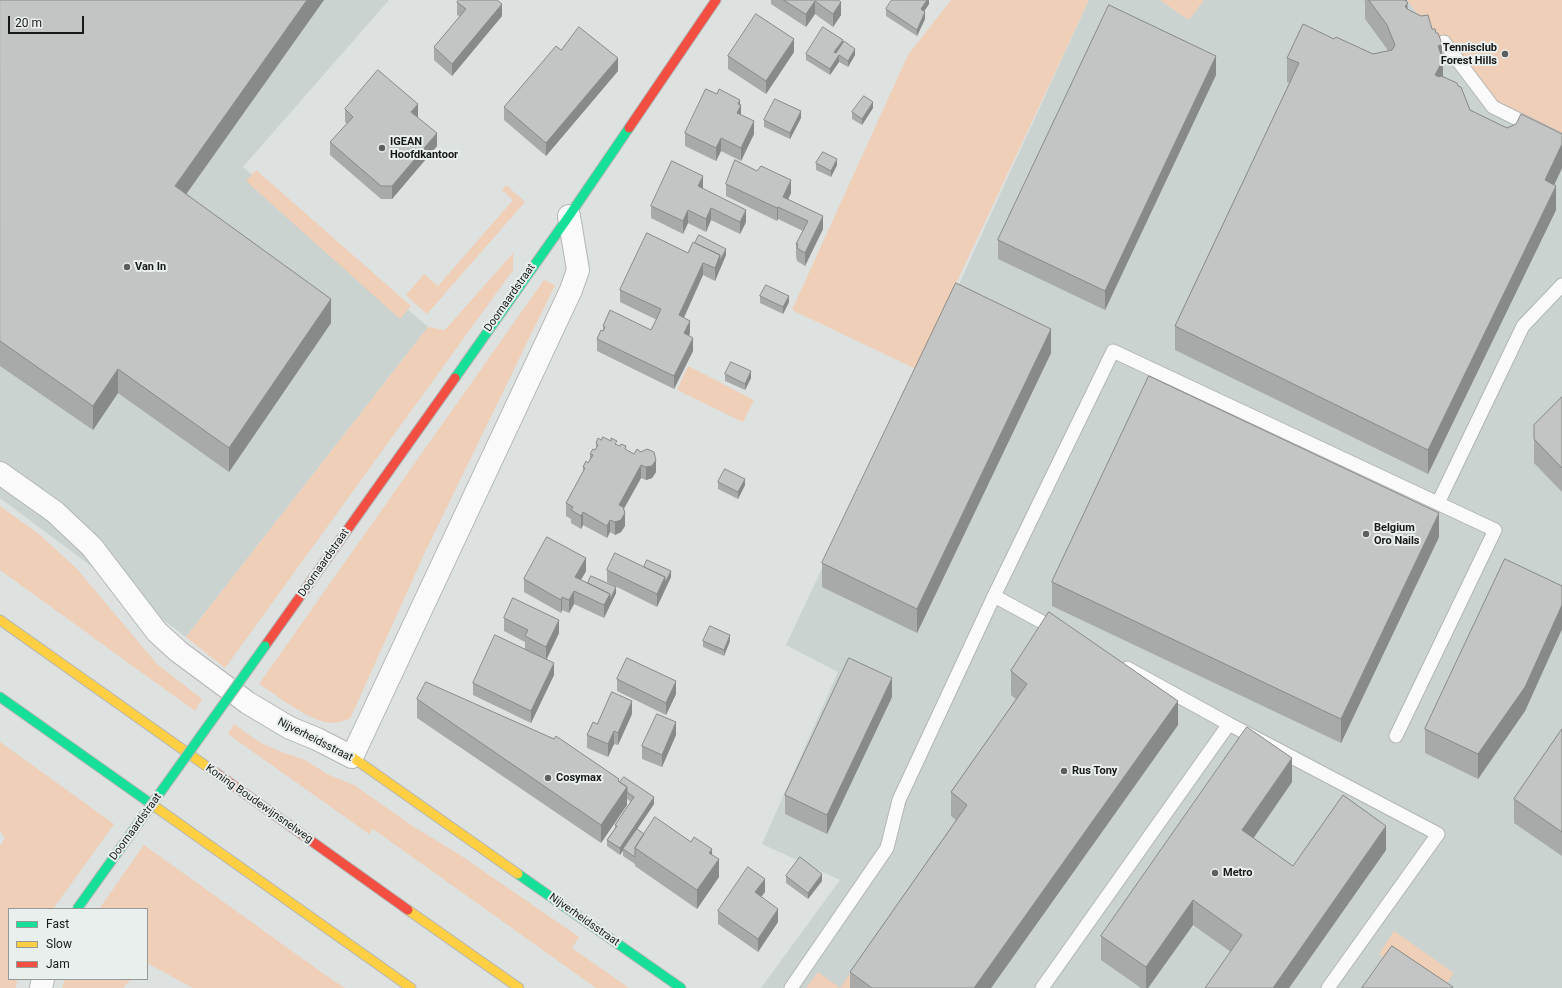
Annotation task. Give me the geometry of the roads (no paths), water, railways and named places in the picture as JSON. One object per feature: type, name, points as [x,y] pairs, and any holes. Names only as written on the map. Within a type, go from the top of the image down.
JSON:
[{"type":"main road","name":"Doornaardstraat","points":[[78,908],[569,216],[716,0]]},
{"type":"main road","name":"Koning Boudewijnsnelweg","points":[[0,620],[519,988]]},
{"type":"main road","points":[[0,697],[411,988]]},
{"type":"main road","name":"Nijverheidsstraat","points":[[352,757],[681,988]]},
{"type":"street","points":[[352,757],[571,290],[578,270],[569,216]]},
{"type":"street","name":"Nijverheidsstraat","points":[[0,473],[55,512],[92,547],[157,632],[179,652],[248,703],[290,728],[317,739],[352,757]]},
{"type":"lane","points":[[1444,42],[1493,107],[1562,141]]},
{"type":"lane","points":[[1438,503],[1523,326],[1562,285]]},
{"type":"lane","points":[[791,988],[887,848],[899,800],[994,596],[1113,351],[1495,530],[1396,736]]},
{"type":"lane","points":[[994,596],[1070,637]]},
{"type":"lane","points":[[1119,663],[1229,724],[1438,834],[1328,988]]},
{"type":"lane","points":[[1042,988],[1229,724]]},
{"type":"place","name":"Tennisclub Forest Hills","points":[[1505,54]]},
{"type":"place","name":"IGEAN Hoofdkantoor","points":[[382,148]]},
{"type":"place","name":"Van In","points":[[127,267]]},
{"type":"place","name":"Belgium Oro Nails","points":[[1366,534]]},
{"type":"place","name":"Rus Tony","points":[[1064,771]]},
{"type":"place","name":"Cosymax","points":[[548,778]]},
{"type":"place","name":"Metro","points":[[1215,873]]}]
